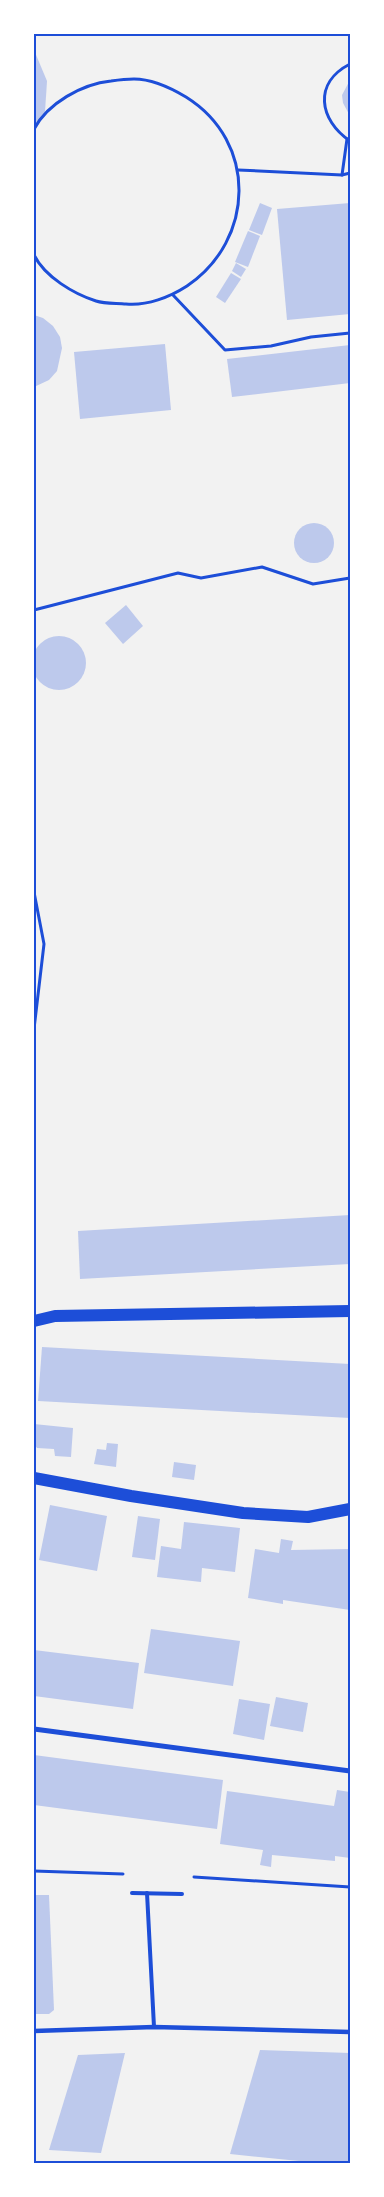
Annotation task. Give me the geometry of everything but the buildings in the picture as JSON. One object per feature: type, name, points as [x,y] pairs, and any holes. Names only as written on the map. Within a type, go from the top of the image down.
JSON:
[{"type":"main road","points":[[34,1321],[55,1316],[350,1311]]},
{"type":"main road","points":[[34,1478],[130,1496],[243,1512],[308,1517],[350,1509]]},
{"type":"street","points":[[34,1729],[350,1771]]},
{"type":"street","points":[[34,2031],[154,2027],[350,2032]]},
{"type":"lane","points":[[132,1893],[182,1894]]},
{"type":"lane","points":[[147,1894],[154,2027]]},
{"type":"path","points":[[342,175],[349,140],[328,121],[324,99],[334,76],[350,64]]},
{"type":"path","points":[[34,129],[38,122],[65,97],[98,82],[135,79],[171,87],[202,107],[225,135],[238,170],[239,208],[227,244],[204,274],[173,296],[136,305],[98,302],[63,286],[35,260],[34,255]]},
{"type":"path","points":[[238,170],[342,175],[350,173]]},
{"type":"path","points":[[173,296],[225,350],[271,346],[350,333]]},
{"type":"path","points":[[34,610],[178,573],[201,578],[262,567],[313,584],[350,578]]},
{"type":"path","points":[[34,892],[44,944],[34,1029]]}]
